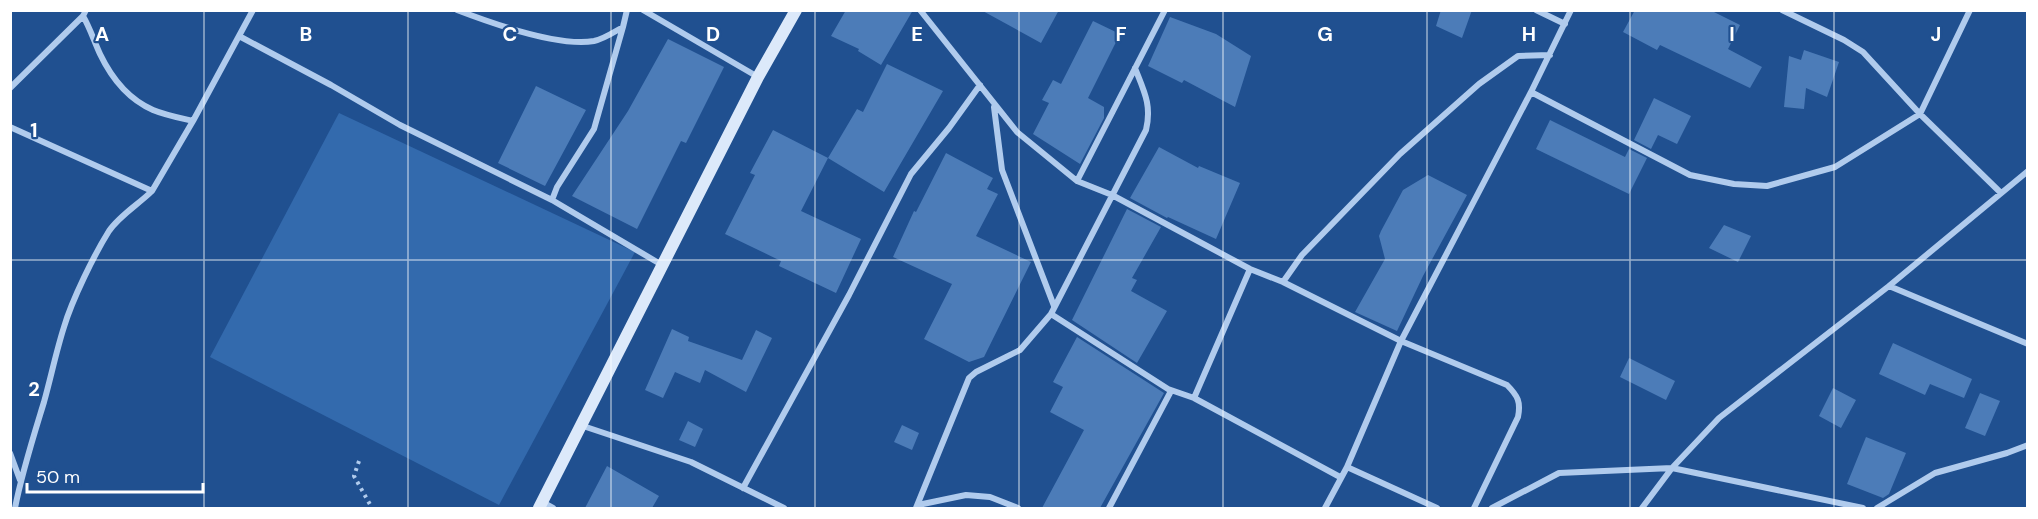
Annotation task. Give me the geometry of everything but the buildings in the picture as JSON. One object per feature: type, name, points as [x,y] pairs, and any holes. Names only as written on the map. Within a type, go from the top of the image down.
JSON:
[{"type":"main road","points":[[545,506],[580,425],[758,77],[796,10]]},
{"type":"street","points":[[15,508],[20,480],[44,402],[64,324],[88,271],[110,230],[125,213],[139,204],[152,191],[193,122],[253,10]]},
{"type":"street","points":[[457,10],[495,25],[573,43],[596,41],[623,27]]},
{"type":"street","points":[[552,200],[557,187],[594,129],[627,10]]},
{"type":"street","points":[[644,10],[758,77]]},
{"type":"street","points":[[920,10],[1017,132],[1077,180],[1112,195],[1250,269],[1283,282],[1401,340],[1507,385],[1517,396],[1521,406],[1518,417],[1474,508]]},
{"type":"street","points":[[1077,180],[1165,10]]},
{"type":"street","points":[[1536,10],[1565,24]]},
{"type":"street","points":[[1325,508],[1347,467],[1401,340],[1532,92],[1571,10]]},
{"type":"street","points":[[1782,10],[1844,39],[1863,52],[1920,114],[2001,193]]},
{"type":"street","points":[[1532,92],[1689,175],[1745,185],[1767,186],[1835,167],[1920,114],[1970,10]]},
{"type":"street","points":[[10,88],[84,13],[99,52],[111,75],[129,95],[152,110],[193,122]]},
{"type":"street","points":[[239,36],[400,125],[552,200],[662,265]]},
{"type":"street","points":[[1283,282],[1302,255],[1400,154],[1479,84],[1518,56],[1550,55]]},
{"type":"street","points":[[917,507],[969,378],[976,372],[1020,350],[1051,315],[1146,130],[1149,116],[1148,103],[1135,68]]},
{"type":"street","points":[[743,488],[849,296],[911,174],[949,128],[980,85]]},
{"type":"street","points":[[994,105],[1002,170],[1054,306]]},
{"type":"street","points":[[10,127],[152,191]]},
{"type":"street","points":[[1642,508],[1672,468],[1719,418],[1889,286],[2028,171]]},
{"type":"street","points":[[1194,398],[1250,269]]},
{"type":"street","points":[[1889,286],[2028,344]]},
{"type":"street","points":[[1051,315],[1168,389],[1194,398],[1341,477]]},
{"type":"street","points":[[1109,508],[1171,391],[1168,389]]},
{"type":"street","points":[[580,425],[691,462],[784,508]]},
{"type":"street","points":[[1877,508],[1935,472],[2007,453],[2028,445]]},
{"type":"street","points":[[10,453],[20,480]]},
{"type":"street","points":[[1347,467],[1437,508]]},
{"type":"street","points":[[1492,508],[1559,473],[1672,468],[1863,508]]},
{"type":"street","points":[[917,507],[966,495],[990,497],[1018,508]]},
{"type":"path","points":[[359,461],[354,476],[372,508]]},
{"type":"shaded area","points":[[339,113],[635,252],[499,505],[210,357]]}]
